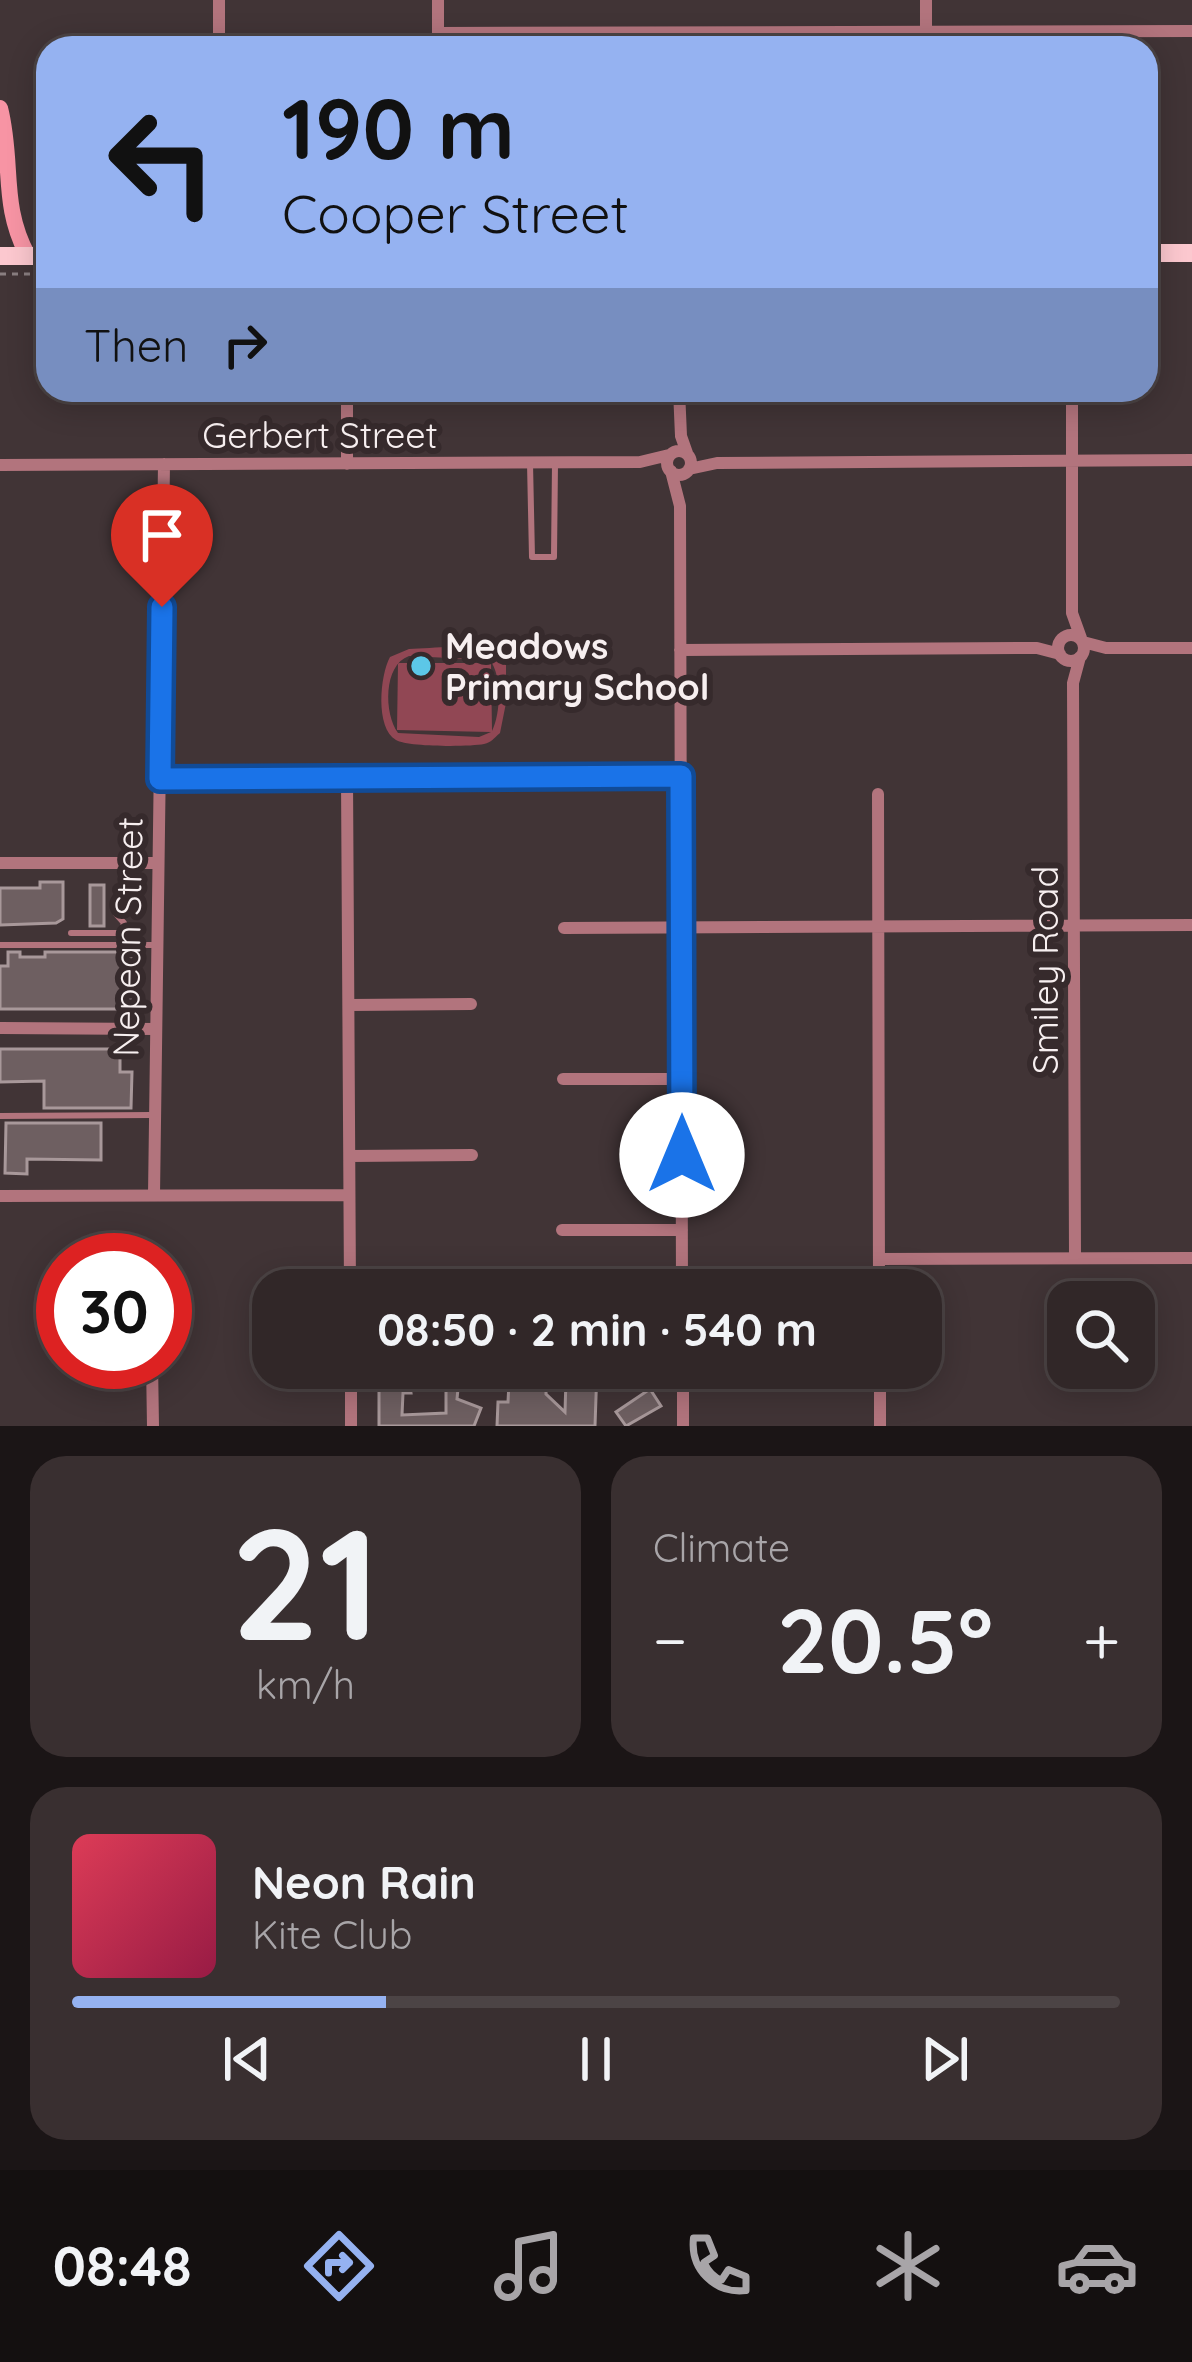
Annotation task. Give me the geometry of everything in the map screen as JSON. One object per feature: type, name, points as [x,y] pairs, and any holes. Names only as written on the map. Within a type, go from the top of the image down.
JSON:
[{"type":"main road","points":[[1158,253],[1192,253]]},
{"type":"main road","points":[[0,256],[36,256]]},
{"type":"street","points":[[219,0],[219,36]]},
{"type":"street","points":[[438,0],[438,36]]},
{"type":"street","points":[[926,0],[926,32]]},
{"type":"street","points":[[1077,31],[1077,36]]},
{"type":"street","points":[[709,36],[1192,31]]},
{"type":"street","points":[[0,109],[10,230],[36,254]]},
{"type":"street","points":[[347,402],[347,464]]},
{"type":"street","points":[[679,402],[688,462],[680,506],[682,1269]]},
{"type":"street","points":[[1072,402],[1072,613],[1081,648]]},
{"type":"street","points":[[679,416],[670,462],[680,506]]},
{"type":"street","points":[[670,462],[1192,460]]},
{"type":"street","points":[[670,462],[677,475],[688,462]]},
{"type":"street","name":"Gerbert Street","points":[[0,465],[670,462]]},
{"type":"street","name":"Nepean Street","points":[[154,1196],[164,464]]},
{"type":"street","points":[[1062,648],[1072,613]]},
{"type":"street","points":[[1062,648],[1074,635],[1081,648]]},
{"type":"street","points":[[680,650],[1192,647]]},
{"type":"street","name":"Smiley Road","points":[[1062,648],[1073,683]]},
{"type":"street","name":"Smiley Road","points":[[1075,1258],[1073,683],[1081,648]]},
{"type":"street","points":[[160,779],[681,776]]},
{"type":"street","points":[[347,778],[350,1269]]},
{"type":"street","points":[[878,794],[879,1269]]},
{"type":"street","points":[[0,863],[158,863]]},
{"type":"street","points":[[564,928],[1192,925]]},
{"type":"street","points":[[350,1005],[471,1004]]},
{"type":"street","points":[[0,1028],[156,1029]]},
{"type":"street","points":[[563,1078],[682,1079]]},
{"type":"street","points":[[350,1156],[472,1155]]},
{"type":"street","points":[[0,1196],[349,1195]]},
{"type":"street","points":[[562,1230],[682,1230]]},
{"type":"street","points":[[879,1259],[1192,1258]]},
{"type":"street","points":[[152,1389],[152,1426]]},
{"type":"street","points":[[351,1389],[351,1426]]},
{"type":"street","points":[[683,1389],[683,1426]]},
{"type":"street","points":[[880,1389],[880,1426]]},
{"type":"lane","points":[[530,463],[532,556],[554,556],[555,464]]},
{"type":"lane","points":[[71,933],[121,933],[124,923],[116,914]]},
{"type":"lane","points":[[0,945],[157,945]]},
{"type":"lane","points":[[0,1116],[155,1115]]},
{"type":"path","points":[[0,274],[36,274]]},
{"type":"shaded area","points":[[460,647],[506,663],[500,733],[476,745],[396,740],[382,713],[390,657],[409,649]],"holes":[[[409,656],[490,660],[497,675],[499,695],[492,731],[491,663],[399,663]],[[398,664],[397,730],[491,732],[479,737],[398,733],[393,725],[388,703],[390,679]]]},
{"type":"building","points":[[40,882],[63,882],[63,919],[0,925],[0,888],[40,888]]},
{"type":"building","points":[[90,885],[104,885],[104,926],[90,926]]},
{"type":"building","points":[[8,952],[45,957],[45,952],[133,952],[132,1009],[0,1009],[0,966],[8,966]]},
{"type":"building","points":[[0,1049],[120,1049],[120,1072],[132,1072],[131,1108],[44,1108],[44,1081],[0,1082]]},
{"type":"building","points":[[6,1123],[101,1123],[101,1160],[27,1159],[27,1174],[5,1173]]},
{"type":"building","points":[[379,1389],[410,1389],[411,1393],[403,1393],[402,1415],[446,1413],[446,1389],[458,1389],[457,1399],[481,1408],[474,1426],[379,1426]]},
{"type":"building","points":[[509,1389],[546,1389],[565,1412],[566,1389],[596,1389],[595,1426],[497,1426],[498,1402],[508,1402]]},
{"type":"building","points":[[650,1389],[661,1406],[626,1426],[616,1412]]},
{"type":"place","name":"Meadows Primary School","points":[[421,666]]},
{"type":"route","points":[[162,607],[160,779],[681,776],[682,1155]]}]
